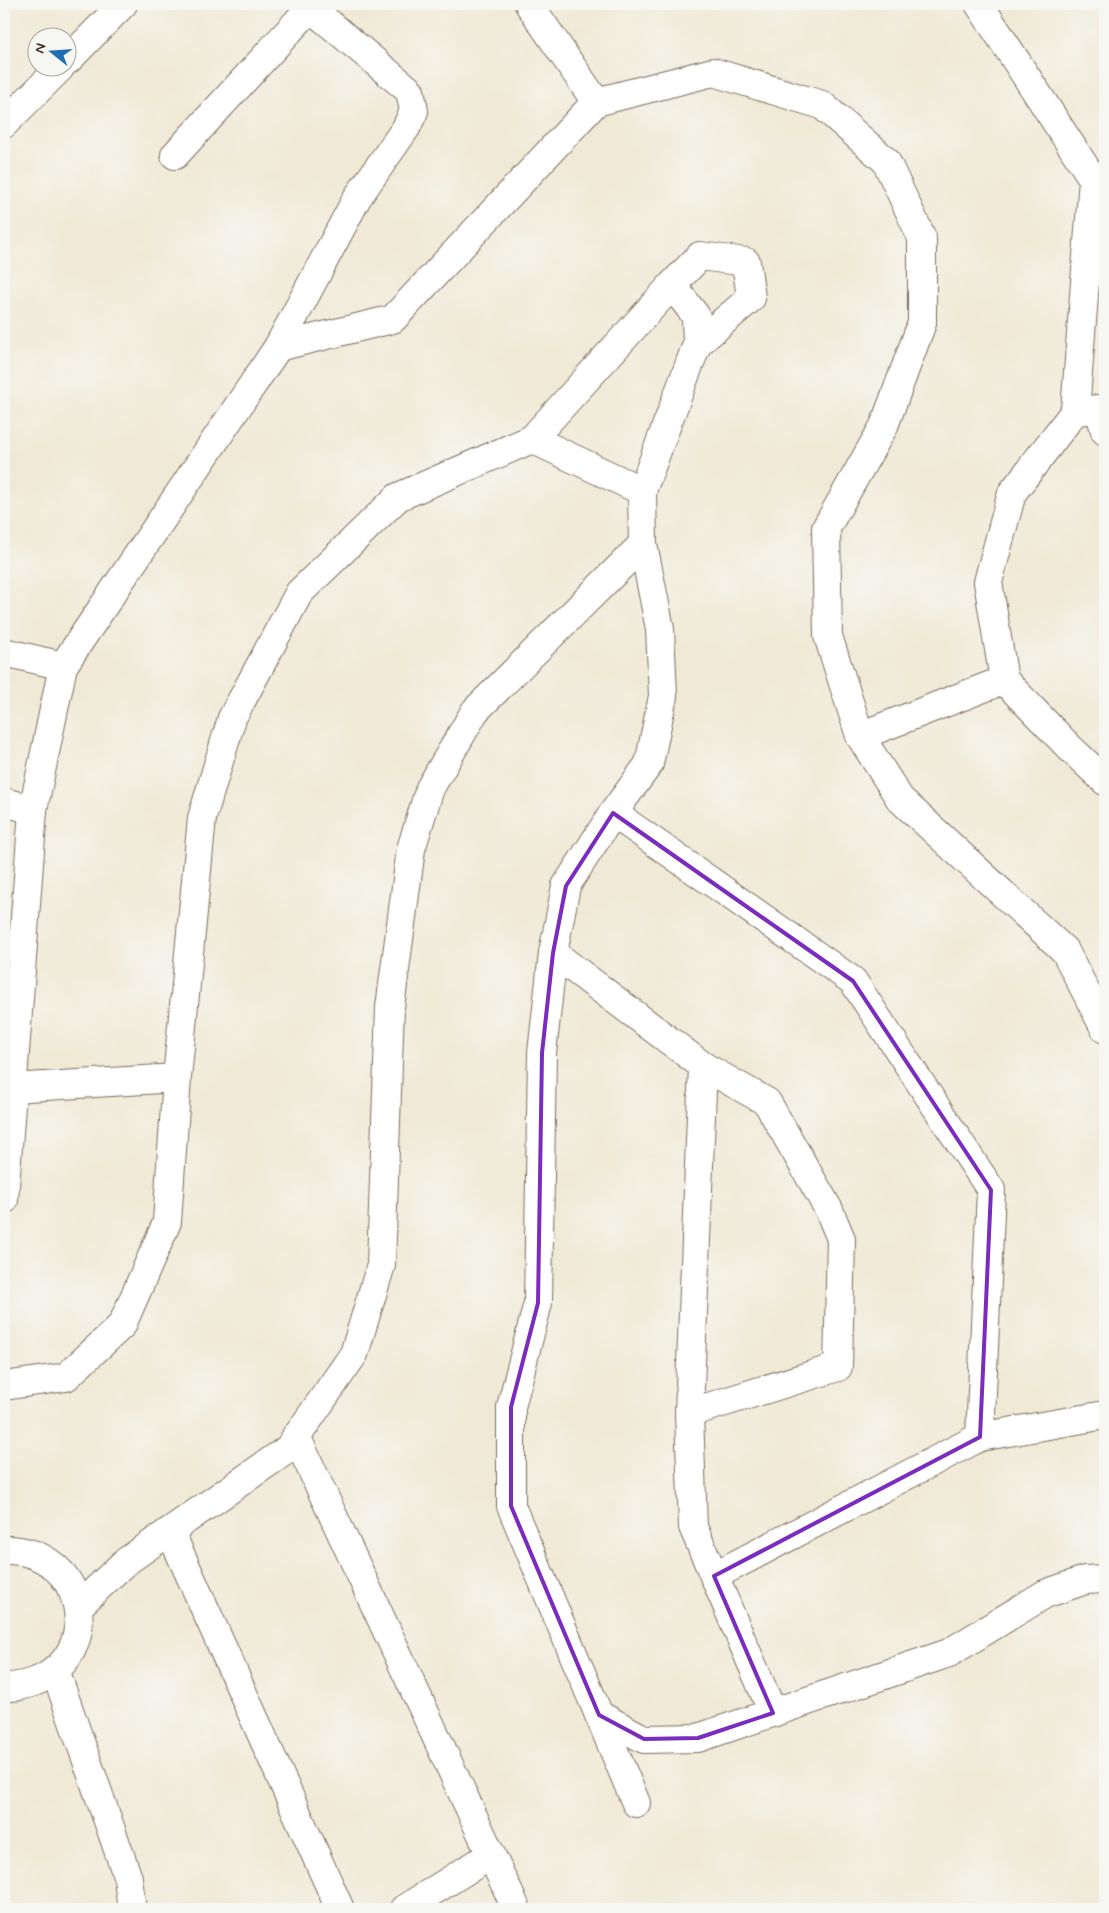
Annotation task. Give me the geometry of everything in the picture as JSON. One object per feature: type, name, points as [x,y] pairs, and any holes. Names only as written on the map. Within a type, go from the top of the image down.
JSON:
[{"type":"street","points":[[78,50],[123,4]]},
{"type":"street","points":[[529,4],[596,102]]},
{"type":"street","points":[[979,4],[1093,179],[1075,411],[1012,493],[988,582],[1004,680],[1069,747],[1105,780]]},
{"type":"street","points":[[4,1200],[13,946],[33,810],[64,666],[278,347],[357,198],[406,128],[414,111],[410,91],[308,5],[175,155]]},
{"type":"street","points":[[278,347],[393,319],[596,102],[713,72],[822,106],[886,161],[922,238],[922,323],[884,426],[826,528],[828,636],[860,736],[900,799],[1065,951],[1105,1029]]},
{"type":"street","points":[[4,124],[50,78]]},
{"type":"street","points":[[4,1386],[66,1377],[122,1325],[167,1222],[177,1078],[202,818],[232,718],[300,593],[398,496],[532,439],[700,256],[746,262],[751,298],[697,344]]},
{"type":"street","points":[[636,1803],[511,1506],[511,1407],[538,1303],[542,1054],[553,953],[566,886],[613,813],[649,764],[663,696],[660,629],[643,544],[642,491],[697,344],[696,316],[672,285]]},
{"type":"street","points":[[1075,411],[1099,409],[1105,431]]},
{"type":"street","points":[[532,439],[642,491]]},
{"type":"street","points":[[78,1607],[124,1562],[288,1449],[354,1354],[381,1265],[390,1007],[411,849],[430,788],[475,711],[643,544]]},
{"type":"street","points":[[4,652],[64,666]]},
{"type":"street","points":[[860,736],[1004,680]]},
{"type":"street","points":[[4,802],[33,810]]},
{"type":"street","points":[[613,813],[852,981],[992,1190],[980,1437]]},
{"type":"street","points":[[553,953],[703,1066],[767,1102],[829,1210],[841,1239],[838,1366],[690,1413]]},
{"type":"street","points":[[703,1066],[690,1413],[693,1527],[773,1712]]},
{"type":"street","points":[[8,1087],[177,1078]]},
{"type":"street","points":[[714,1576],[980,1437],[1105,1415]]},
{"type":"street","points":[[296,1436],[515,1906]]},
{"type":"street","points":[[170,1530],[340,1909]]},
{"type":"street","points":[[4,1550],[17,1549],[36,1554],[52,1563],[65,1576],[73,1591],[78,1607],[78,1625],[74,1642],[66,1657],[55,1670],[40,1680],[24,1685],[4,1687]]},
{"type":"street","points":[[599,1715],[644,1738],[698,1738],[949,1652],[1045,1594],[1085,1580],[1105,1579]]},
{"type":"street","points":[[55,1670],[128,1878],[132,1909]]},
{"type":"street","points":[[404,1909],[491,1855]]},
{"type":"highlighted area","points":[[613,813],[853,981],[991,1190],[980,1437],[714,1576],[773,1713],[698,1738],[644,1739],[599,1715],[511,1506],[511,1407],[538,1303],[542,1053],[553,953],[566,886]]}]
